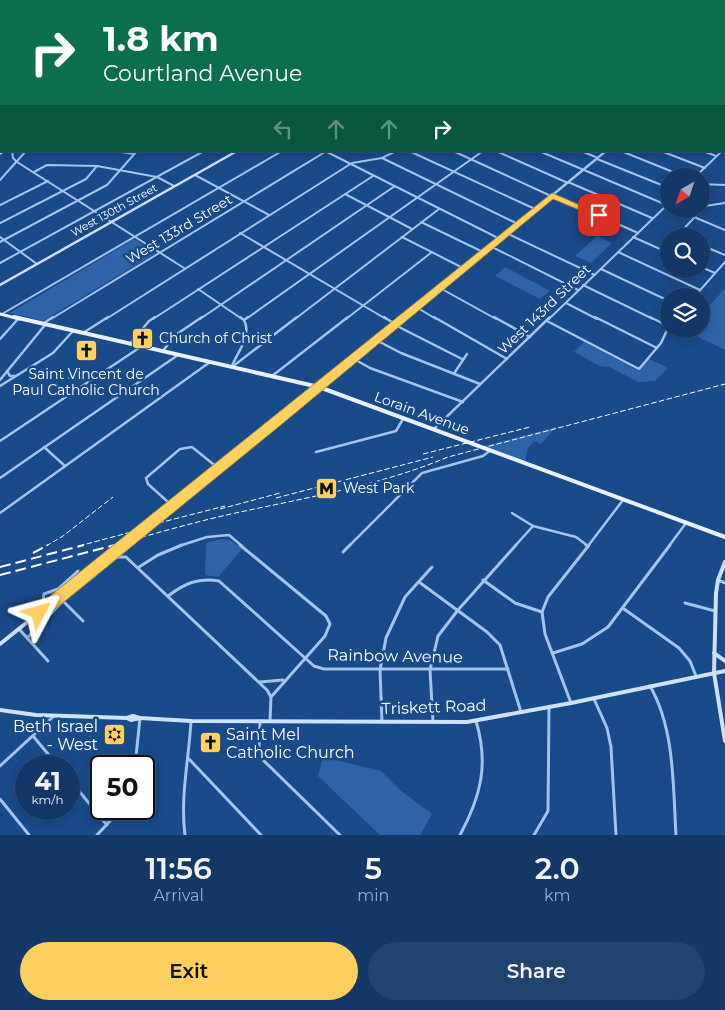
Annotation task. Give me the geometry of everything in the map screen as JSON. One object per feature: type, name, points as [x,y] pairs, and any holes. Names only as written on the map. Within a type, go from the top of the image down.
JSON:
[{"type":"main road","name":"West 130th Street","points":[[0,285],[234,152]]},
{"type":"main road","name":"Lorain Avenue","points":[[1,314],[319,387],[725,537]]},
{"type":"main road","points":[[0,644],[319,387]]},
{"type":"main road","points":[[725,562],[718,580],[714,653],[714,673],[724,722],[725,741]]},
{"type":"main road","points":[[714,653],[725,661]]},
{"type":"main road","name":"Triskett Road","points":[[0,710],[54,716],[127,718],[129,720],[140,718],[191,721],[476,721],[725,671]]},
{"type":"street","points":[[12,152],[16,162],[185,268]]},
{"type":"street","points":[[0,180],[25,152]]},
{"type":"street","points":[[120,152],[134,155]]},
{"type":"street","points":[[0,242],[107,185],[136,152]]},
{"type":"street","points":[[0,263],[202,152]]},
{"type":"street","points":[[1,314],[280,152]]},
{"type":"street","name":"West 133rd Street","points":[[0,380],[44,324],[323,152]]},
{"type":"street","points":[[327,152],[500,238]]},
{"type":"street","points":[[340,160],[355,161],[382,158],[394,152]]},
{"type":"street","points":[[411,152],[535,209]]},
{"type":"street","points":[[454,152],[638,233]]},
{"type":"street","points":[[244,320],[482,152]]},
{"type":"street","points":[[498,152],[652,219]]},
{"type":"street","points":[[541,152],[660,202]]},
{"type":"street","points":[[583,152],[660,184]]},
{"type":"street","points":[[319,387],[605,152]]},
{"type":"street","points":[[623,152],[663,168]]},
{"type":"street","points":[[665,152],[705,168],[721,152]]},
{"type":"street","points":[[706,152],[716,156]]},
{"type":"street","points":[[382,158],[518,224]]},
{"type":"street","points":[[83,333],[355,161]]},
{"type":"street","points":[[34,172],[47,165],[97,166],[157,177],[174,186]]},
{"type":"street","points":[[0,223],[86,179],[97,166]]},
{"type":"street","points":[[195,175],[269,215]]},
{"type":"street","points":[[130,344],[144,325],[373,176]]},
{"type":"street","points":[[0,205],[48,181]]},
{"type":"street","points":[[710,186],[725,185]]},
{"type":"street","points":[[163,351],[174,336],[395,186]]},
{"type":"street","points":[[345,194],[412,229]]},
{"type":"street","points":[[710,205],[725,203]]},
{"type":"street","points":[[232,367],[333,288],[439,209]]},
{"type":"street","name":"West 143rd Street","points":[[433,429],[660,212]]},
{"type":"street","points":[[685,228],[693,218]]},
{"type":"street","points":[[697,218],[725,229]]},
{"type":"street","points":[[422,222],[483,252]]},
{"type":"street","points":[[240,233],[395,325],[462,359]]},
{"type":"street","points":[[506,233],[595,275]]},
{"type":"street","points":[[402,236],[463,268]]},
{"type":"street","points":[[0,237],[37,264]]},
{"type":"street","points":[[633,237],[660,249]]},
{"type":"street","points":[[490,246],[578,290]]},
{"type":"street","points":[[710,249],[725,255]]},
{"type":"street","points":[[272,376],[432,252]]},
{"type":"street","points":[[618,252],[696,288]]},
{"type":"street","points":[[702,288],[725,262]]},
{"type":"street","points":[[601,269],[660,297]]},
{"type":"street","points":[[710,271],[715,273]]},
{"type":"street","points":[[583,285],[660,322]]},
{"type":"street","points":[[440,288],[530,337]]},
{"type":"street","points":[[198,290],[244,320],[248,328],[247,335],[232,367]]},
{"type":"street","points":[[566,303],[657,348]]},
{"type":"street","points":[[416,307],[507,359]]},
{"type":"street","points":[[0,339],[19,318]]},
{"type":"street","points":[[547,321],[639,369],[657,348],[662,338]]},
{"type":"street","points":[[0,386],[58,349],[73,330]]},
{"type":"street","points":[[376,340],[390,349],[455,372],[481,384]]},
{"type":"street","points":[[0,441],[142,346]]},
{"type":"street","points":[[0,478],[178,354]]},
{"type":"street","points":[[455,372],[467,354]]},
{"type":"street","points":[[354,359],[370,368],[463,402]]},
{"type":"street","points":[[0,514],[210,362]]},
{"type":"street","points":[[7,371],[10,376],[17,376]]},
{"type":"street","points":[[69,378],[74,375]]},
{"type":"street","points":[[316,452],[396,431],[403,419]]},
{"type":"street","points":[[44,447],[66,466]]},
{"type":"street","points":[[168,502],[148,484],[146,478],[180,449],[192,447],[218,468]]},
{"type":"street","points":[[343,552],[422,473],[483,456],[491,450]]},
{"type":"street","points":[[571,703],[545,634],[542,612],[548,597],[624,500]]},
{"type":"street","points":[[512,513],[533,526],[576,538],[588,546]]},
{"type":"street","points":[[553,653],[570,649],[598,636],[624,609],[686,523]]},
{"type":"street","points":[[434,722],[430,670],[438,636],[483,580],[533,526]]},
{"type":"street","points":[[139,567],[155,555],[166,550],[216,536],[232,536],[326,616],[330,624],[325,636],[284,680],[271,698],[270,721]]},
{"type":"street","points":[[27,638],[63,601],[118,557],[126,556],[260,682],[271,698]]},
{"type":"street","points":[[382,722],[380,670],[386,638],[405,597],[432,567]]},
{"type":"street","points":[[47,607],[43,602],[44,594],[58,589],[78,571]]},
{"type":"street","name":"Rainbow Avenue","points":[[168,596],[188,583],[202,578],[219,581],[314,666],[324,669],[508,669]]},
{"type":"street","points":[[483,580],[515,603],[542,612]]},
{"type":"street","points":[[718,580],[725,583]]},
{"type":"street","points":[[419,582],[487,632],[500,644],[521,712]]},
{"type":"street","points":[[63,601],[83,622]]},
{"type":"street","points":[[685,603],[716,611]]},
{"type":"street","points":[[624,609],[678,648],[690,661],[696,676]]},
{"type":"street","points":[[19,629],[48,661]]},
{"type":"street","points":[[260,682],[284,680]]},
{"type":"street","points":[[650,685],[661,707],[666,726],[676,835]]},
{"type":"street","points":[[594,698],[607,728],[611,747],[616,835]]},
{"type":"street","points":[[534,835],[548,811],[549,706]]},
{"type":"street","points":[[0,766],[54,716]]},
{"type":"street","points":[[136,755],[140,718]]},
{"type":"street","points":[[185,835],[182,812],[189,759],[191,721]]},
{"type":"street","points":[[260,721],[258,748],[263,760],[340,835]]},
{"type":"street","points":[[460,835],[473,808],[482,777],[483,752],[476,721]]},
{"type":"street","points":[[33,736],[49,755]]},
{"type":"street","points":[[189,759],[261,835]]},
{"type":"street","points":[[80,792],[107,825]]},
{"type":"street","points":[[0,799],[29,835]]},
{"type":"street","points":[[97,835],[111,820]]},
{"type":"shaded area","points":[[597,236],[612,243],[591,263],[575,256]]},
{"type":"shaded area","points":[[134,239],[156,253],[43,321],[10,313]]},
{"type":"shaded area","points":[[505,267],[550,291],[540,299],[495,276]]},
{"type":"shaded area","points":[[725,288],[725,350],[700,338],[710,338],[710,306]]},
{"type":"shaded area","points":[[584,342],[639,371],[649,359],[668,368],[655,381],[638,382],[609,367],[600,366],[574,352]]},
{"type":"shaded area","points":[[556,427],[541,444],[534,441],[528,448],[525,462],[484,446]]},
{"type":"shaded area","points":[[221,539],[230,540],[242,549],[218,577],[205,575],[206,543]]},
{"type":"shaded area","points":[[323,757],[381,771],[400,790],[432,814],[420,835],[380,835],[318,776]]},
{"type":"railway","points":[[110,546],[170,529],[368,484],[448,457],[725,384]]},
{"type":"railway","points":[[423,454],[530,427]]},
{"type":"railway","points":[[276,498],[433,457]]},
{"type":"railway","points":[[220,509],[280,493]]},
{"type":"railway","points":[[46,546],[63,536],[113,497]]},
{"type":"railway","points":[[143,527],[225,506]]},
{"type":"railway","points":[[79,546],[150,527]]},
{"type":"railway","points":[[33,553],[48,545]]},
{"type":"railway","points":[[0,567],[84,545]]},
{"type":"railway","points":[[0,575],[115,545]]},
{"type":"place","name":"Church of Christ","points":[[143,338]]},
{"type":"place","name":"Saint Vincent de Paul Catholic Church","points":[[86,351]]},
{"type":"place","name":"West Park","points":[[327,488]]},
{"type":"place","name":"Beth Israel - West","points":[[114,735]]},
{"type":"place","name":"Saint Mel Catholic Church","points":[[210,743]]},
{"type":"route","points":[[39,613],[278,421],[553,195],[599,215]]}]
